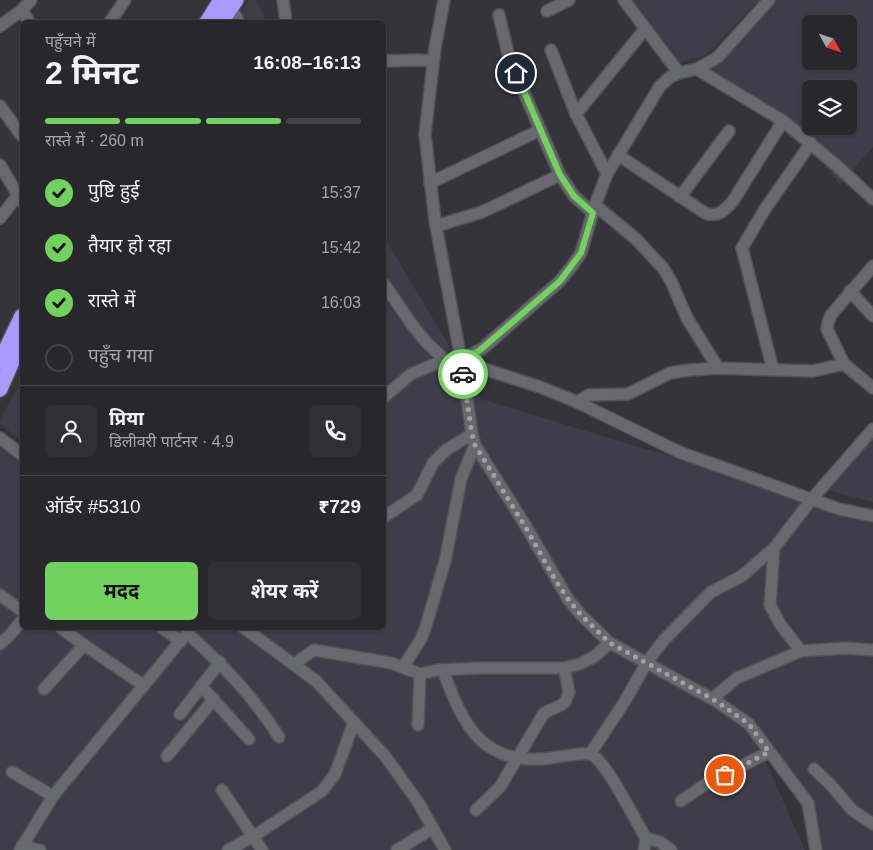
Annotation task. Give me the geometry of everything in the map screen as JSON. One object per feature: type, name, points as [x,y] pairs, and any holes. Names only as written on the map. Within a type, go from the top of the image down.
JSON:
[{"type":"highway","points":[[209,20],[226,1]]},
{"type":"highway","points":[[222,20],[226,1]]},
{"type":"highway","points":[[2,352],[20,320]]},
{"type":"highway","points":[[0,390],[20,344]]},
{"type":"street","points":[[0,26],[22,10],[31,0]]},
{"type":"street","points":[[111,20],[125,0]]},
{"type":"street","points":[[283,0],[286,20]]},
{"type":"street","points":[[444,0],[433,61],[425,134],[436,226],[462,360],[475,445],[568,599],[581,615],[610,643],[712,699],[749,724],[808,803],[816,850]]},
{"type":"street","points":[[547,11],[569,0]]},
{"type":"street","points":[[624,0],[679,72]]},
{"type":"street","points":[[462,360],[479,351],[560,281],[581,253],[607,174],[660,86],[679,72],[697,69],[718,57],[769,0]]},
{"type":"street","points":[[226,1],[238,20]]},
{"type":"street","points":[[22,10],[28,20]]},
{"type":"street","points":[[499,15],[509,58],[560,175],[574,196],[636,239],[663,268],[671,280],[687,318],[718,368]]},
{"type":"street","points":[[576,114],[645,29]]},
{"type":"street","points":[[551,50],[576,114],[607,174]]},
{"type":"street","points":[[386,61],[433,61]]},
{"type":"street","points":[[697,69],[783,121],[873,199]]},
{"type":"street","points":[[0,106],[20,133]]},
{"type":"street","points":[[618,155],[710,215],[717,214],[724,211],[733,201],[783,121]]},
{"type":"street","points":[[430,183],[540,130]]},
{"type":"street","points":[[680,197],[729,131]]},
{"type":"street","points":[[773,370],[742,248],[765,209],[810,143]]},
{"type":"street","points":[[0,165],[20,198],[0,218]]},
{"type":"street","points":[[436,226],[473,216],[560,175]]},
{"type":"street","points":[[873,266],[831,315],[827,329],[844,364],[873,388]]},
{"type":"street","points":[[386,287],[413,326],[445,360]]},
{"type":"street","points":[[850,291],[873,316]]},
{"type":"street","points":[[386,395],[411,374],[445,360],[462,360],[577,402],[679,452],[839,509],[873,516]]},
{"type":"street","points":[[577,402],[589,396],[628,394],[670,373],[702,368],[813,371],[844,364]]},
{"type":"street","points":[[590,754],[625,701],[647,662],[663,641],[712,592],[742,576],[774,548],[812,499],[873,429]]},
{"type":"street","points":[[386,516],[417,495],[433,463],[446,450],[472,434]]},
{"type":"street","points":[[0,438],[20,453]]},
{"type":"street","points":[[403,667],[421,639],[426,626],[445,561],[462,479],[475,445]]},
{"type":"street","points":[[774,548],[770,605],[780,624],[801,651]]},
{"type":"street","points":[[0,595],[20,610]]},
{"type":"street","points":[[0,644],[20,622]]},
{"type":"street","points":[[66,630],[84,645],[143,685]]},
{"type":"street","points":[[170,630],[186,634],[220,662],[267,718],[279,737]]},
{"type":"street","points":[[247,630],[316,680],[385,756],[418,802],[445,850]]},
{"type":"street","points":[[40,850],[21,848],[53,796],[186,634]]},
{"type":"street","points":[[294,664],[314,650],[391,663],[420,674],[443,670],[480,668],[564,668],[580,664],[595,656],[610,643]]},
{"type":"street","points":[[44,689],[84,645]]},
{"type":"street","points":[[712,699],[737,678],[801,651],[846,648],[873,650]]},
{"type":"street","points":[[180,714],[220,662]]},
{"type":"street","points":[[476,810],[500,787],[544,713],[562,705],[567,698],[569,692],[564,668]]},
{"type":"street","points":[[443,670],[467,725],[480,742],[502,754],[517,759],[534,761],[590,754],[599,760],[646,838],[644,850]]},
{"type":"street","points":[[418,725],[420,674]]},
{"type":"street","points":[[201,686],[249,739]]},
{"type":"street","points":[[167,756],[214,699]]},
{"type":"street","points":[[228,850],[254,836],[322,791],[335,774],[354,722]]},
{"type":"street","points":[[681,801],[706,784],[769,752]]},
{"type":"street","points":[[814,769],[831,785],[852,810],[873,824]]},
{"type":"street","points":[[12,772],[53,796]]},
{"type":"street","points":[[222,790],[262,850]]},
{"type":"street","points":[[397,850],[433,828]]},
{"type":"street","points":[[646,838],[660,842],[671,850]]},
{"type":"shaded area","points":[[249,0],[256,0],[266,20],[237,20]]},
{"type":"shaded area","points":[[628,0],[759,0],[706,55],[674,64]]},
{"type":"shaded area","points":[[776,0],[873,0],[873,147],[840,185],[791,122],[709,70]]},
{"type":"shaded area","points":[[386,240],[481,399],[873,518],[873,850],[821,850],[804,797],[761,751],[805,850],[0,850],[0,437],[20,451],[20,630],[386,630]]},
{"type":"shaded area","points":[[20,384],[20,439],[0,424],[0,419]]},
{"type":"shaded area","points":[[873,434],[873,502],[823,489]]},
{"type":"way so far","points":[[463,374],[475,445],[568,599],[581,615],[610,643],[716,701],[749,724],[769,752],[725,775]]},
{"type":"route","points":[[463,374],[461,359],[475,354],[482,349],[560,281],[581,253],[593,213],[574,196],[560,175],[516,73]]}]
